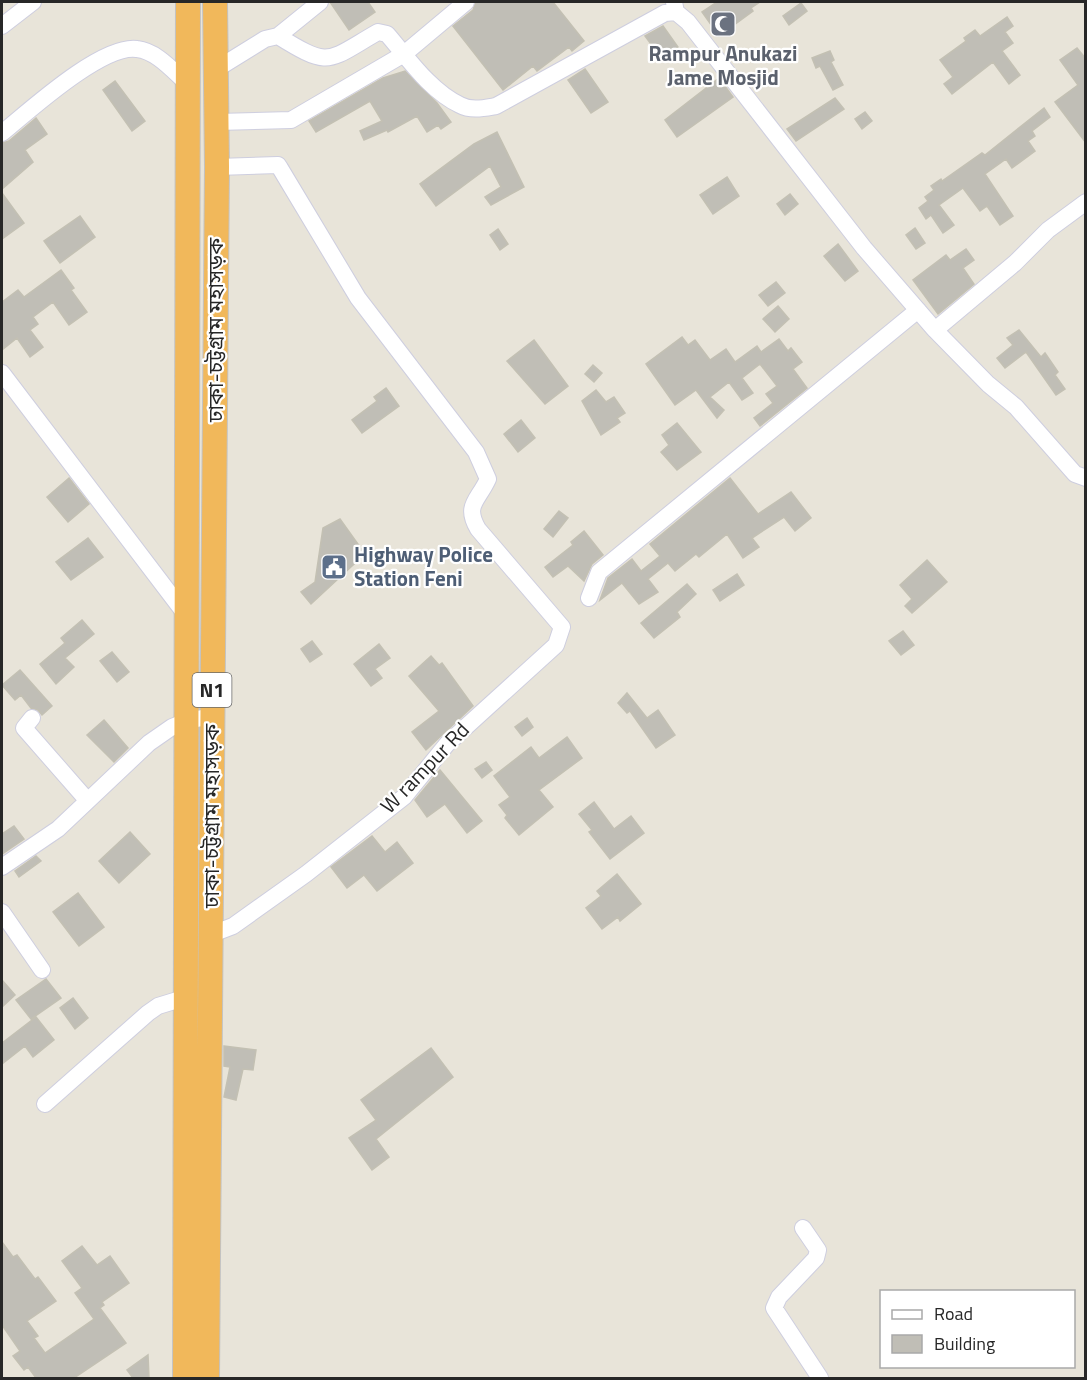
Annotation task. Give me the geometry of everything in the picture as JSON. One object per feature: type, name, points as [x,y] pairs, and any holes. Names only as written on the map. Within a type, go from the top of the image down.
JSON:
[{"type":"highway","name":"ঢাকা-চট্টগ্রাম মহাসড়ক","points":[[185,1378],[184,998],[187,721],[188,2]]},
{"type":"highway","name":"ঢাকা-চট্টগ্রাম মহাসড়ক","points":[[207,1378],[217,167],[215,2]]},
{"type":"street","points":[[2,26],[33,2]]},
{"type":"street","points":[[215,70],[266,39],[278,36],[320,2]]},
{"type":"street","points":[[217,122],[291,120],[404,54],[466,2]]},
{"type":"street","points":[[278,36],[316,58],[330,59],[378,32],[387,34],[436,88],[460,105],[477,109],[496,106],[675,7],[864,248],[935,330],[988,384],[1016,406],[1074,474],[1086,478]]},
{"type":"street","points":[[2,133],[71,79],[100,59],[121,50],[137,49],[158,57],[189,85]]},
{"type":"street","name":"W rampur Rd","points":[[212,934],[233,926],[306,874],[404,797],[447,744],[556,645],[562,627],[478,529],[470,516],[471,508],[488,478],[486,470],[476,452],[358,298],[278,165],[217,167]]},
{"type":"street","points":[[935,330],[1015,263],[1048,230],[1086,202]]},
{"type":"street","points":[[589,598],[599,572],[918,310]]},
{"type":"street","points":[[2,373],[186,615]]},
{"type":"street","points":[[2,867],[58,829],[149,743],[172,727],[187,721],[212,716]]},
{"type":"street","points":[[32,718],[24,728],[87,800]]},
{"type":"street","points":[[2,912],[42,970]]},
{"type":"street","points":[[45,1104],[148,1013],[158,1006],[184,998]]},
{"type":"street","points":[[803,1228],[818,1250],[816,1258],[779,1297],[774,1308],[820,1378]]},
{"type":"building","points":[[330,2],[368,2],[375,12],[349,30]]},
{"type":"building","points":[[476,2],[553,2],[584,41],[572,51],[569,47],[537,71],[533,66],[503,90],[453,26],[473,10]]},
{"type":"building","name":"Rampur Anukazi Jame Mosjid","points":[[717,2],[760,2],[751,8],[753,11],[719,36],[702,12]]},
{"type":"building","points":[[801,3],[807,11],[789,25],[783,16]]},
{"type":"building","points":[[1007,17],[1013,26],[1005,32],[1013,43],[1002,51],[1020,75],[1009,84],[993,62],[952,94],[944,84],[953,77],[940,60],[966,41],[964,38],[975,30],[980,36]]},
{"type":"building","points":[[663,26],[678,47],[662,59],[645,36]]},
{"type":"building","points":[[1077,48],[1086,59],[1086,143],[1055,102],[1078,85],[1060,60]]},
{"type":"building","points":[[830,51],[834,60],[831,62],[843,85],[833,90],[820,66],[816,68],[812,58]]},
{"type":"building","points":[[585,69],[608,102],[591,113],[568,80]]},
{"type":"building","points":[[405,71],[437,103],[451,122],[441,129],[438,125],[427,132],[417,116],[388,132],[387,130],[364,140],[360,131],[382,121],[370,101],[316,132],[309,121],[383,78]]},
{"type":"building","points":[[719,78],[733,97],[677,137],[665,120]]},
{"type":"building","points":[[115,81],[145,121],[132,131],[103,90]]},
{"type":"building","points":[[835,98],[844,109],[796,141],[787,129]]},
{"type":"building","points":[[1044,108],[1050,117],[1032,131],[1035,136],[1028,141],[1035,151],[1012,168],[1006,159],[985,174],[1013,216],[1000,225],[987,206],[980,211],[963,188],[939,205],[954,225],[943,233],[931,215],[926,219],[919,208],[928,201],[925,197],[934,190],[931,186],[982,153],[985,155]]},
{"type":"building","points":[[865,112],[872,121],[862,129],[855,119]]},
{"type":"building","points":[[36,118],[47,134],[25,150],[33,162],[2,189],[2,143],[9,141]]},
{"type":"building","points":[[497,132],[524,187],[491,205],[485,197],[501,187],[490,166],[436,206],[420,184],[474,144]]},
{"type":"building","points":[[727,177],[739,196],[713,214],[700,195]]},
{"type":"building","points":[[2,193],[24,223],[2,239]]},
{"type":"building","points":[[790,194],[798,204],[785,215],[777,204]]},
{"type":"building","points":[[80,216],[95,237],[60,263],[44,241]]},
{"type":"building","points":[[915,228],[925,243],[916,249],[906,235]]},
{"type":"building","points":[[498,229],[508,244],[500,250],[490,235]]},
{"type":"building","points":[[838,244],[858,271],[845,281],[824,256]]},
{"type":"building","points":[[966,249],[974,260],[963,268],[974,284],[938,314],[913,280],[946,255],[950,260]]},
{"type":"building","points":[[61,270],[74,288],[71,290],[87,312],[69,325],[53,302],[33,317],[38,324],[30,330],[43,347],[30,357],[17,338],[2,350],[2,302],[18,290],[24,297]]},
{"type":"building","points":[[776,282],[785,293],[768,306],[759,295]]},
{"type":"building","points":[[778,306],[789,319],[775,332],[763,319]]},
{"type":"building","points":[[1019,330],[1041,357],[1045,353],[1058,372],[1055,375],[1065,389],[1056,395],[1026,352],[1005,368],[997,358],[1013,345],[1007,338]]},
{"type":"building","points":[[682,337],[688,345],[695,340],[710,360],[726,349],[735,362],[757,346],[761,352],[779,339],[788,351],[791,348],[802,362],[793,369],[807,388],[760,426],[754,418],[773,403],[766,394],[777,386],[760,364],[742,378],[753,393],[742,400],[729,382],[710,397],[724,410],[717,418],[696,390],[675,405],[646,364]]},
{"type":"building","points":[[534,340],[568,386],[545,404],[507,361]]},
{"type":"building","points":[[593,365],[602,373],[594,382],[585,374]]},
{"type":"building","points":[[386,388],[399,406],[362,433],[352,420],[377,401],[374,397]]},
{"type":"building","points":[[596,390],[606,402],[614,397],[625,413],[617,418],[620,422],[601,435],[582,401]]},
{"type":"building","points":[[521,420],[535,438],[518,452],[504,434]]},
{"type":"building","points":[[677,423],[701,452],[677,470],[661,452],[669,445],[662,435]]},
{"type":"building","points":[[69,478],[89,504],[68,522],[47,497]]},
{"type":"building","points":[[730,478],[758,514],[791,492],[811,518],[795,531],[784,517],[752,538],[759,547],[743,558],[727,534],[699,557],[696,554],[675,571],[668,563],[648,579],[658,592],[639,604],[622,583],[600,600],[608,578],[632,559],[641,571],[660,556],[650,544]]},
{"type":"building","points":[[559,511],[568,518],[553,537],[544,529]]},
{"type":"building","name":"Highway Police Station Feni","points":[[340,519],[365,554],[311,604],[301,592],[315,582],[323,528]]},
{"type":"building","points":[[584,531],[603,555],[592,564],[584,581],[568,566],[553,577],[545,567],[573,545],[571,542]]},
{"type":"building","points":[[88,538],[103,557],[71,580],[56,562]]},
{"type":"building","points":[[927,560],[947,582],[912,613],[905,606],[912,599],[900,585]]},
{"type":"building","points":[[737,574],[744,585],[720,601],[713,590]]},
{"type":"building","points":[[687,584],[696,594],[677,612],[680,617],[654,638],[641,623]]},
{"type":"building","points":[[82,620],[94,634],[65,658],[74,667],[56,684],[40,664],[65,643],[61,638]]},
{"type":"building","points":[[903,631],[914,645],[901,655],[889,641]]},
{"type":"building","points":[[312,641],[322,654],[310,662],[301,649]]},
{"type":"building","points":[[379,644],[390,658],[375,669],[382,678],[371,686],[354,664]]},
{"type":"building","points":[[112,652],[129,672],[117,682],[100,661]]},
{"type":"building","points":[[431,656],[439,665],[442,663],[473,706],[426,750],[412,732],[439,711],[409,676]]},
{"type":"building","points":[[20,670],[52,706],[42,715],[38,710],[31,708],[21,695],[15,700],[2,685]]},
{"type":"building","points":[[627,693],[647,718],[658,710],[675,735],[656,748],[630,711],[627,713],[618,703]]},
{"type":"building","points":[[527,718],[533,727],[522,736],[515,727]]},
{"type":"building","points":[[104,720],[128,748],[114,762],[87,735]]},
{"type":"building","points":[[567,737],[582,758],[539,790],[553,807],[519,835],[505,818],[507,815],[499,805],[510,797],[494,776],[531,747],[539,758]]},
{"type":"building","points":[[486,762],[492,770],[482,778],[475,769]]},
{"type":"building","points":[[440,770],[482,821],[467,833],[445,804],[427,817],[415,800]]},
{"type":"building","points":[[594,802],[614,829],[631,816],[644,833],[610,859],[589,832],[592,830],[579,814]]},
{"type":"building","points":[[14,826],[24,839],[2,854],[2,834]]},
{"type":"building","points":[[130,832],[150,854],[119,883],[99,861]]},
{"type":"building","points":[[372,836],[385,852],[397,842],[413,863],[377,891],[364,875],[347,888],[331,867]]},
{"type":"building","points":[[36,856],[41,861],[19,877],[15,871]]},
{"type":"building","points":[[617,874],[641,904],[620,921],[618,917],[602,929],[586,908],[601,896],[597,891]]},
{"type":"building","points":[[78,893],[104,927],[79,946],[53,912]]},
{"type":"building","points":[[46,979],[61,998],[31,1019],[16,1000]]},
{"type":"building","points":[[2,980],[15,995],[2,1007]]},
{"type":"building","points":[[73,998],[88,1018],[75,1029],[60,1008]]},
{"type":"building","points":[[36,1017],[54,1040],[33,1057],[25,1046],[2,1064],[2,1043]]},
{"type":"building","points":[[224,1046],[256,1050],[253,1070],[243,1069],[236,1100],[224,1097],[230,1067],[224,1066]]},
{"type":"building","points":[[431,1048],[453,1077],[376,1139],[389,1157],[372,1170],[349,1138],[376,1120],[361,1100]]},
{"type":"building","points":[[2,1242],[13,1257],[17,1255],[35,1279],[38,1277],[56,1301],[27,1321],[38,1336],[34,1338],[45,1353],[94,1319],[75,1293],[82,1288],[62,1261],[82,1246],[97,1265],[110,1256],[129,1283],[102,1302],[104,1305],[100,1308],[126,1343],[74,1378],[36,1378],[28,1367],[24,1370],[13,1356],[20,1351],[2,1325]]},
{"type":"building","points":[[148,1355],[149,1378],[133,1378],[127,1370]]},
{"type":"place","name":"Rampur Anukazi Jame Mosjid","points":[[723,24]]},
{"type":"place","name":"Highway Police Station Feni","points":[[334,567]]}]
